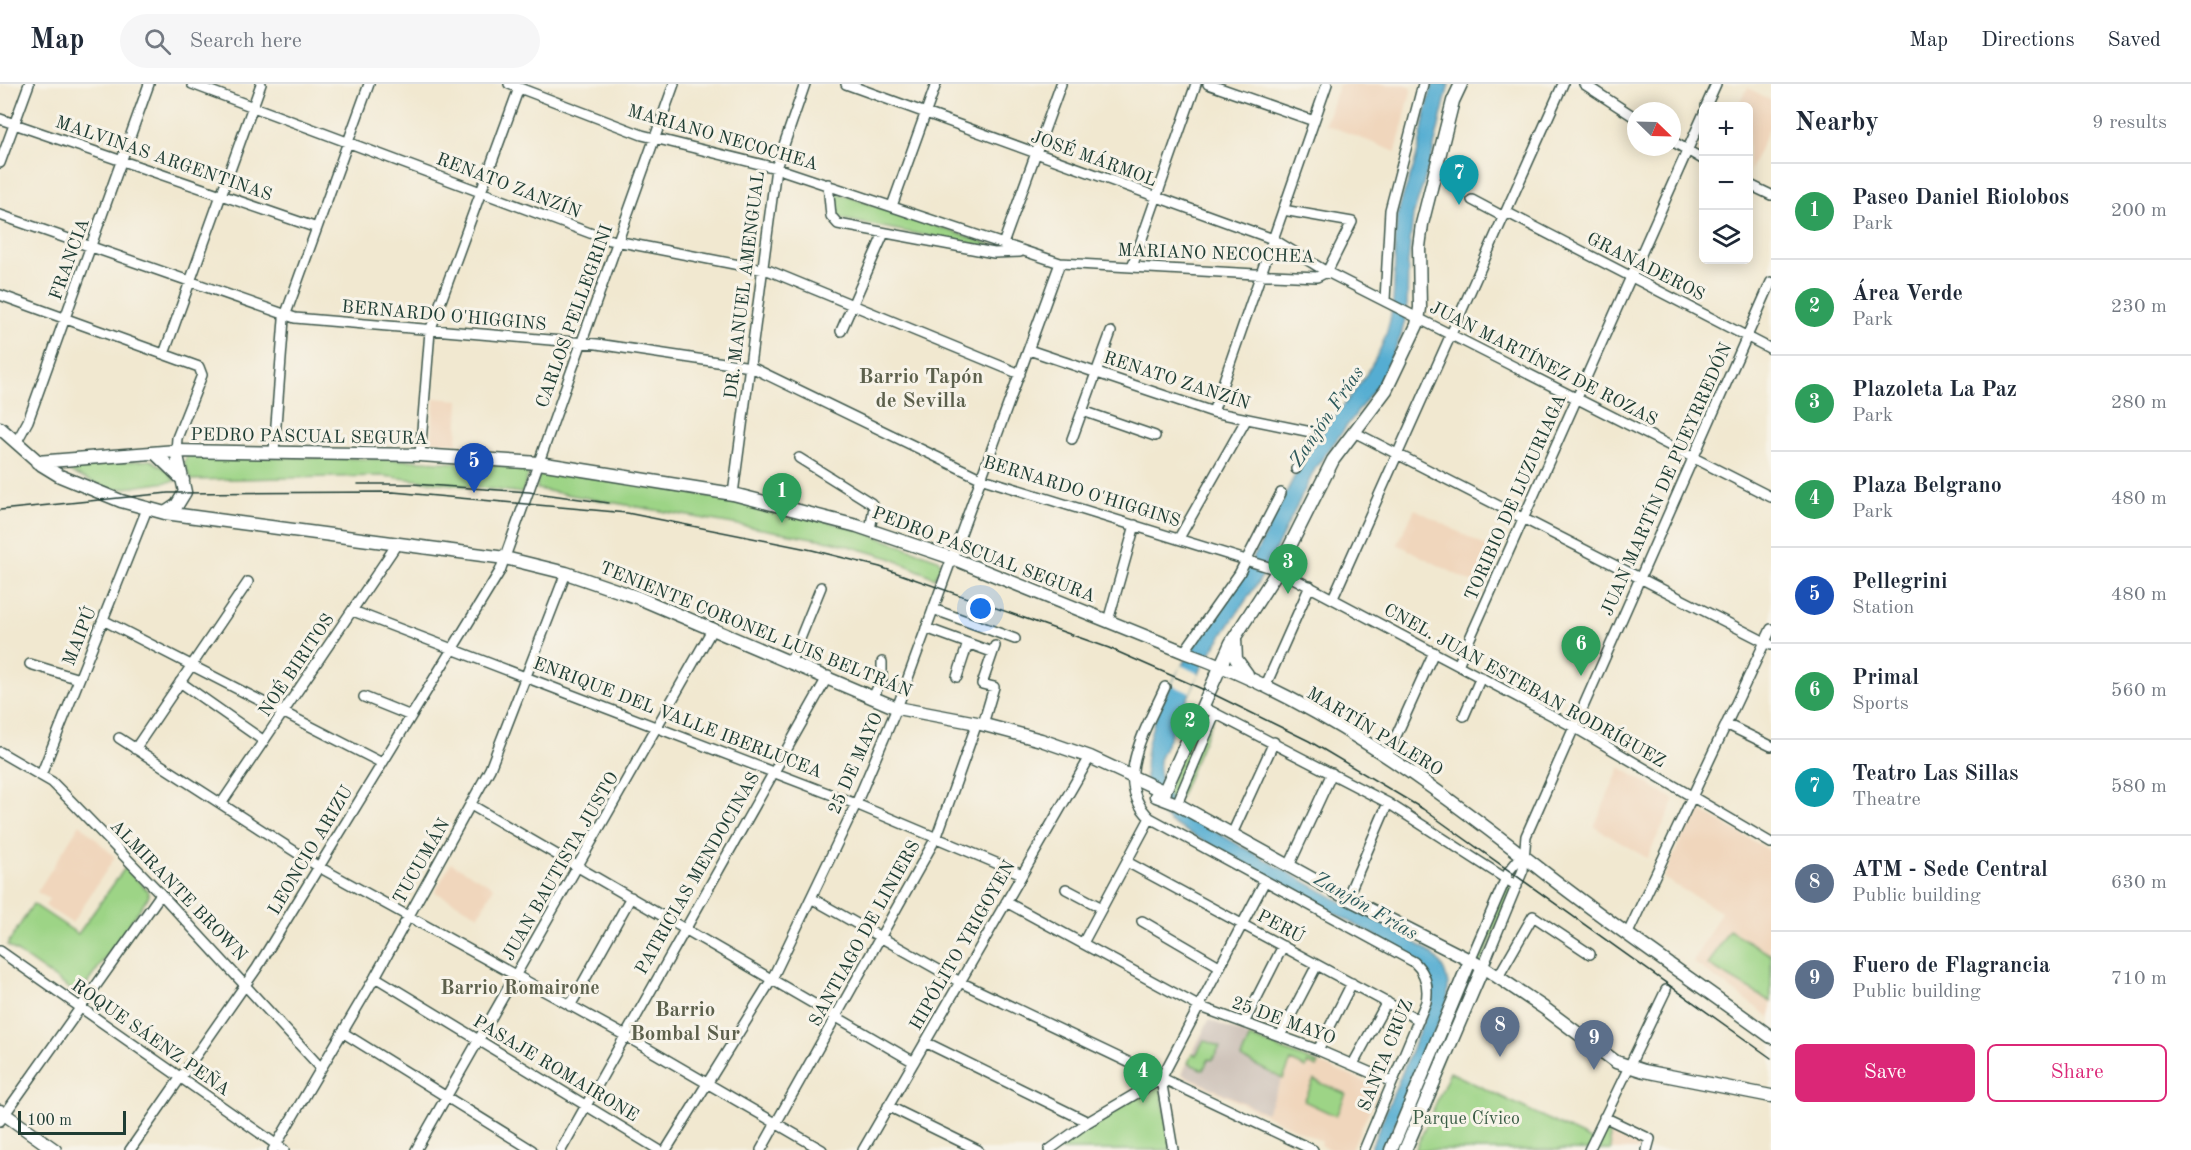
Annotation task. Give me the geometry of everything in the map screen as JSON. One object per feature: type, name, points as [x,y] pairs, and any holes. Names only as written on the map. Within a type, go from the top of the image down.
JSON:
[{"type":"main road","points":[[1160,792],[1203,708],[1235,636],[1261,563],[1386,390],[1419,318],[1419,255],[1422,224],[1440,161],[1453,101],[1461,84]]},
{"type":"main road","name":"TENIENTE CORONEL LUIS BELTRÁN","points":[[0,428],[37,462],[78,484],[147,509],[505,558],[566,573],[639,598],[713,628],[828,676],[897,708],[980,723],[1088,760],[1160,792],[1176,804],[1347,898],[1483,967],[1544,1008],[1604,1055],[1628,1067],[1771,1096]]},
{"type":"main road","points":[[165,513],[182,499],[185,492],[176,451]]},
{"type":"main road","name":"PEDRO PASCUAL SEGURA","points":[[37,462],[176,451],[420,455],[539,463],[733,494],[870,530],[952,558],[1194,655]]},
{"type":"main road","points":[[155,453],[184,481]]},
{"type":"main road","points":[[1235,636],[1236,659],[1252,679]]},
{"type":"main road","name":"MARTÍN PALERO","points":[[1194,655],[1221,664],[1252,679],[1387,756],[1771,1037]]},
{"type":"main road","points":[[1391,1150],[1470,961]]},
{"type":"main road","points":[[1405,1150],[1483,967]]},
{"type":"main road","points":[[2,1116],[55,1150]]},
{"type":"street","points":[[0,163],[29,84]]},
{"type":"street","name":"FRANCIA","points":[[16,442],[28,421],[149,84]]},
{"type":"street","name":"RENATO ZANZÍN","points":[[192,84],[617,243],[763,268],[1020,374]]},
{"type":"street","points":[[164,354],[261,84]]},
{"type":"street","points":[[274,451],[285,315],[369,84]]},
{"type":"street","name":"MARIANO NECOCHEA","points":[[509,84],[655,138],[776,168],[828,184],[1060,263],[1317,277],[1327,272],[1396,305]]},
{"type":"street","points":[[536,94],[540,84]]},
{"type":"street","name":"CARLOS PELLEGRINI","points":[[505,558],[674,84]]},
{"type":"street","name":"DR. MANUEL AMENGUAL","points":[[733,494],[776,168],[805,84]]},
{"type":"street","name":"JOSÉ MÁRMOL","points":[[846,84],[1273,239],[1327,272]]},
{"type":"street","points":[[892,206],[936,84]]},
{"type":"street","points":[[1003,244],[1061,84]]},
{"type":"street","points":[[1132,267],[1196,84]]},
{"type":"street","points":[[1208,84],[1314,121]]},
{"type":"street","points":[[1213,412],[1327,84]]},
{"type":"street","points":[[1396,305],[1390,210],[1423,84]]},
{"type":"street","points":[[1333,598],[1563,84]]},
{"type":"street","points":[[1584,84],[1627,112]]},
{"type":"street","points":[[1708,102],[1716,84]]},
{"type":"street","points":[[420,455],[430,331],[519,88]]},
{"type":"street","name":"MALVINAS ARGENTINAS","points":[[0,119],[317,228]]},
{"type":"street","name":"TORIBIO DE LUZURIAGA","points":[[1458,665],[1699,124]]},
{"type":"street","points":[[1681,147],[1699,157]]},
{"type":"street","name":"MARIANO NECOCHEA","points":[[828,184],[833,221],[884,233],[994,253],[1024,251]]},
{"type":"street","points":[[1753,186],[1771,195]]},
{"type":"street","name":"GRANADEROS","points":[[1472,200],[1630,276],[1771,349]]},
{"type":"street","points":[[1283,210],[1352,222],[1327,272]]},
{"type":"street","name":"BERNARDO O'HIGGINS","points":[[0,215],[305,320],[582,343],[751,367],[980,478],[1261,563]]},
{"type":"street","points":[[841,331],[884,233]]},
{"type":"street","name":"25 DE MAYO","points":[[666,1150],[772,978],[856,804],[897,708],[1060,263]]},
{"type":"street","name":"JUAN MARTÍN DE PUEYRREDÓN","points":[[1483,967],[1523,870],[1526,836],[1771,282]]},
{"type":"street","points":[[0,296],[200,368],[202,375],[177,438],[176,451]]},
{"type":"street","name":"JUAN MARTÍNEZ DE ROZAS","points":[[1396,305],[1771,497]]},
{"type":"street","points":[[1072,439],[1111,332]]},
{"type":"street","name":"RENATO ZANZÍN","points":[[1029,350],[1097,371],[1213,412],[1316,433],[1296,468]]},
{"type":"street","points":[[1083,411],[1155,436]]},
{"type":"street","points":[[1179,538],[1246,420]]},
{"type":"street","points":[[1354,432],[1768,643]]},
{"type":"street","points":[[799,458],[872,503],[874,507],[870,530]]},
{"type":"street","points":[[1194,655],[1261,563],[1281,493]]},
{"type":"street","name":"MAIPÚ","points":[[41,775],[147,509]]},
{"type":"street","points":[[1108,621],[1135,525]]},
{"type":"street","name":"NOÉ BIRITOS","points":[[221,804],[397,544]]},
{"type":"street","name":"LEONCIO ARIZU","points":[[130,1150],[246,984],[320,867],[505,558]]},
{"type":"street","name":"CNEL. JUAN ESTEBAN RODRÍGUEZ","points":[[1261,563],[1333,598],[1574,727],[1771,843]]},
{"type":"street","name":"TUCUMÁN","points":[[278,1148],[502,746],[566,573]]},
{"type":"street","points":[[135,748],[248,582]]},
{"type":"street","points":[[1265,687],[1310,586]]},
{"type":"street","points":[[791,661],[822,587]]},
{"type":"street","points":[[933,609],[1015,639]]},
{"type":"street","name":"ENRIQUE DEL VALLE IBERLUCEA","points":[[353,611],[529,676],[856,804],[1023,874]]},
{"type":"street","points":[[103,620],[382,763]]},
{"type":"street","name":"JUAN BAUTISTA JUSTO","points":[[416,1150],[713,628]]},
{"type":"street","points":[[926,628],[968,643],[957,677]]},
{"type":"street","points":[[1628,933],[1726,724],[1768,643],[1771,629]]},
{"type":"street","name":"SANTIAGO DE LINIERS","points":[[761,1150],[936,836],[994,687],[982,684],[993,649],[968,643]]},
{"type":"street","points":[[1387,756],[1434,652]]},
{"type":"street","points":[[873,697],[882,679],[882,662]]},
{"type":"street","points":[[30,664],[79,679]]},
{"type":"street","name":"PATRICIAS MENDOCINAS","points":[[561,1150],[828,676]]},
{"type":"street","points":[[1464,716],[1481,677]]},
{"type":"street","points":[[180,682],[264,741]]},
{"type":"street","points":[[1049,1150],[1088,1122],[1161,1079],[1265,880],[1150,819],[1137,803],[1131,780],[1137,751],[1165,687]]},
{"type":"street","points":[[364,697],[411,716]]},
{"type":"street","points":[[1203,708],[1274,742],[1388,803],[1517,886]]},
{"type":"street","points":[[1176,804],[1215,714]]},
{"type":"street","points":[[1726,724],[1771,746]]},
{"type":"street","points":[[119,738],[320,867],[624,1035],[822,1150]]},
{"type":"street","points":[[1232,834],[1274,742]]},
{"type":"street","name":"ALMIRANTE BROWN","points":[[0,752],[41,775],[61,791],[246,984],[321,1068]]},
{"type":"street","name":"HIPÓLITO YRIGOYEN","points":[[863,1150],[1088,760]]},
{"type":"street","points":[[1289,866],[1332,773]]},
{"type":"street","points":[[1347,898],[1388,803]]},
{"type":"street","points":[[471,805],[914,1062]]},
{"type":"street","points":[[1083,943],[1150,819]]},
{"type":"street","name":"JUAN MARTÍN DE PUEYRREDÓN","points":[[1470,961],[1505,878],[1513,863],[1523,855]]},
{"type":"street","name":"PERÚ","points":[[1127,862],[1419,1020]]},
{"type":"street","name":"SANTA CRUZ","points":[[1265,880],[1414,962],[1423,972],[1427,996],[1364,1150]]},
{"type":"street","points":[[1066,889],[1102,908]]},
{"type":"street","points":[[2,1116],[82,1008],[161,894]]},
{"type":"street","points":[[570,1006],[631,897]]},
{"type":"street","points":[[811,898],[960,982],[1313,1150]]},
{"type":"street","name":"25 DE MAYO","points":[[1006,902],[1198,1006],[1318,1050],[1392,1082]]},
{"type":"street","points":[[1498,977],[1533,916],[1590,954]]},
{"type":"street","points":[[1142,921],[1220,966]]},
{"type":"street","points":[[1244,1023],[1283,946]]},
{"type":"street","name":"ROQUE SÁENZ PEÑA","points":[[0,951],[278,1148]]},
{"type":"street","points":[[1280,1036],[1317,964]]},
{"type":"street","name":"PASAJE ROMAIRONE","points":[[375,976],[659,1150]]},
{"type":"street","points":[[1318,1050],[1352,983]]},
{"type":"street","points":[[1589,1150],[1666,990]]},
{"type":"street","points":[[1353,1064],[1387,1002]]},
{"type":"street","points":[[342,1032],[532,1150]]},
{"type":"street","points":[[925,1042],[1088,1122]]},
{"type":"street","points":[[1161,1079],[1173,1150]]},
{"type":"street","points":[[888,1106],[978,1150]]},
{"type":"street","points":[[1604,1117],[1650,1139],[1647,1150]]},
{"type":"shaded area","points":[[1339,84],[1404,84],[1412,87],[1396,152],[1325,124]]},
{"type":"shaded area","points":[[1748,88],[1771,100],[1771,124],[1753,163],[1753,102],[1739,102]]},
{"type":"shaded area","points":[[434,398],[459,400],[457,443],[432,441]]},
{"type":"shaded area","points":[[1415,509],[1497,552],[1481,587],[1397,544]]},
{"type":"shaded area","points":[[1620,767],[1675,800],[1647,858],[1594,827]]},
{"type":"shaded area","points":[[1701,811],[1771,851],[1771,1018],[1693,962],[1721,912],[1663,878],[1693,813]]},
{"type":"shaded area","points":[[80,824],[115,857],[72,923],[45,906],[49,899],[37,892]]},
{"type":"shaded area","points":[[451,863],[494,887],[479,915],[435,892]]},
{"type":"shaded area","points":[[1209,1020],[1374,1085],[1373,1088],[1379,1090],[1351,1150],[1331,1150],[1320,1145],[1321,1141],[1181,1075]]},
{"type":"shaded area","points":[[1209,1020],[1294,1054],[1266,1113],[1182,1074]]},
{"type":"shaded area","points":[[1610,1129],[1642,1143],[1639,1150],[1612,1150]]},
{"type":"green space","points":[[835,192],[992,245],[990,248],[841,219],[835,213]]},
{"type":"green space","points":[[187,455],[389,459],[528,467],[530,469],[522,493],[383,476],[191,480],[184,463]]},
{"type":"green space","points":[[151,460],[168,471],[175,481],[111,490],[58,467]]},
{"type":"green space","points":[[547,470],[698,494],[811,517],[938,559],[941,565],[935,578],[890,558],[835,542],[537,489],[537,481],[541,472]]},
{"type":"green space","points":[[1203,707],[1215,714],[1177,804],[1162,798]]},
{"type":"green space","points":[[125,868],[147,890],[149,896],[84,988],[73,991],[7,945],[33,904],[78,934]]},
{"type":"green space","points":[[1505,882],[1513,888],[1403,1150],[1393,1150]]},
{"type":"green space","points":[[1729,930],[1771,955],[1771,1002],[1708,965]]},
{"type":"green space","points":[[1250,1037],[1319,1064],[1317,1067],[1308,1063],[1306,1068],[1291,1061],[1283,1079],[1241,1058]]},
{"type":"green space","points":[[1204,1040],[1220,1047],[1203,1070],[1188,1063],[1192,1053],[1196,1055]]},
{"type":"green space","name":"Parque Cívico","points":[[1450,1072],[1595,1142],[1604,1126],[1609,1128],[1611,1150],[1415,1150]]},
{"type":"green space","points":[[1314,1080],[1346,1094],[1336,1116],[1304,1101]]},
{"type":"green space","points":[[1160,1082],[1171,1150],[1051,1150]]},
{"type":"water","points":[[1433,84],[1449,84],[1431,160],[1413,216],[1408,263],[1407,311],[1401,336],[1379,383],[1316,467],[1263,575],[1206,659],[1159,760],[1163,788],[1176,810],[1421,946],[1435,957],[1444,970],[1448,985],[1447,1003],[1384,1150],[1370,1150],[1431,1003],[1432,987],[1427,973],[1405,952],[1171,823],[1151,796],[1145,766],[1151,732],[1164,697],[1205,630],[1251,562],[1306,456],[1358,386],[1384,340],[1392,311],[1397,219],[1403,194],[1415,163]]},
{"type":"pier","points":[[1181,665],[1199,674],[1190,693],[1172,685]]},
{"type":"tram line","points":[[358,484],[413,484],[529,492],[609,503]]},
{"type":"tram line","points":[[0,510],[168,493],[393,492],[627,513],[812,550],[880,567],[1109,648],[1209,692],[1309,741],[1423,809],[1771,1058]]},
{"type":"place","name":"Teatro Las Sillas","points":[[1459,205]]},
{"type":"place","name":"Pellegrini","points":[[474,493]]},
{"type":"place","name":"Paseo Daniel Riolobos","points":[[782,523]]},
{"type":"place","name":"Plazoleta La Paz","points":[[1288,594]]},
{"type":"place","name":"Primal","points":[[1581,676]]},
{"type":"place","name":"Área Verde","points":[[1190,753]]},
{"type":"place","name":"ATM - Sede Central","points":[[1500,1057]]},
{"type":"place","name":"Fuero de Flagrancia","points":[[1594,1070]]},
{"type":"place","name":"Plaza Belgrano","points":[[1143,1103]]},
{"type":"district","name":"Barrio Tapón de Sevilla","points":[[921,388]]},
{"type":"district","name":"Barrio Romairone","points":[[520,987]]},
{"type":"district","name":"Barrio Bombal Sur","points":[[685,1021]]},
{"type":"water label","name":"Zanjón Frías","points":[[1326,416]]},
{"type":"water label","name":"Zanjón Frías","points":[[1366,905]]}]
